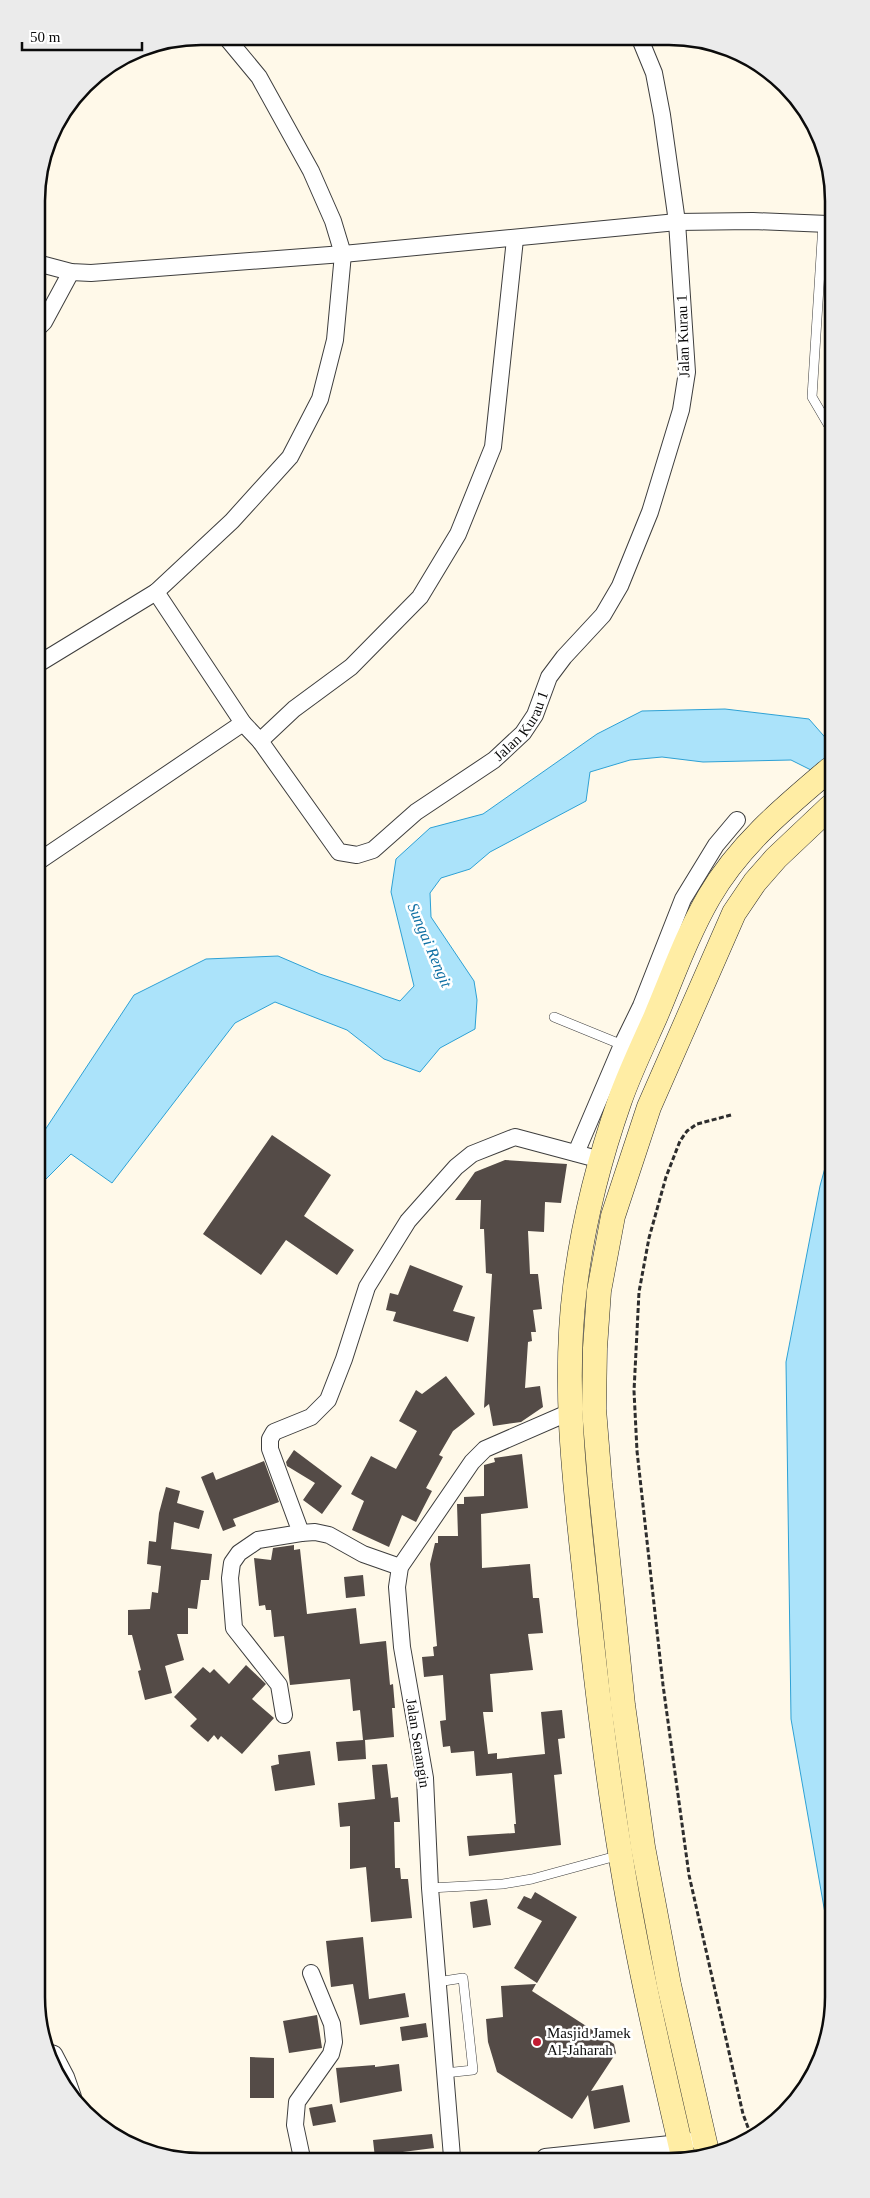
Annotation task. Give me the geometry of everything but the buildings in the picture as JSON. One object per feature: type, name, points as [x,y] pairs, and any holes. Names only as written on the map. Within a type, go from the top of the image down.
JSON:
[{"type":"main road","points":[[681,2150],[643,1979],[620,1855],[598,1693],[575,1485],[570,1412],[570,1344],[575,1286],[585,1227],[601,1160],[621,1097],[631,1049],[708,898],[736,857],[788,804],[825,773]]},
{"type":"main road","points":[[706,2146],[668,1985],[643,1847],[623,1705],[594,1409],[594,1348],[599,1291],[613,1216],[649,1107],[720,942],[734,913],[755,882],[776,858],[825,811]]},
{"type":"street","points":[[45,660],[156,592],[232,521],[290,457],[320,400],[335,340],[343,254],[333,221],[311,171],[259,77],[232,45]]},
{"type":"street","name":"Jalan Kurau 1","points":[[156,592],[244,723],[260,741],[339,852],[357,855],[373,850],[416,812],[494,760],[523,732],[535,715],[549,677],[564,657],[603,614],[620,586],[650,512],[678,420],[687,372],[677,222],[654,73],[642,45]]},
{"type":"street","points":[[45,266],[71,272],[90,273],[343,254],[677,222],[753,221],[825,224]]},
{"type":"street","points":[[260,741],[294,709],[350,667],[420,597],[458,534],[493,447],[515,239]]},
{"type":"street","points":[[45,320],[71,272]]},
{"type":"street","points":[[45,856],[244,723]]},
{"type":"street","points":[[576,1153],[631,1049],[641,1006],[683,899],[716,844],[737,820]]},
{"type":"street","points":[[301,1532],[270,1449],[270,1439],[274,1432],[311,1417],[328,1400],[344,1359],[366,1287],[408,1221],[456,1166],[472,1154],[486,1147],[515,1137],[601,1160]]},
{"type":"street","points":[[284,1714],[279,1685],[234,1628],[230,1578],[232,1563],[248,1545],[258,1540],[301,1532],[329,1535],[363,1554],[400,1567],[472,1462],[486,1449],[570,1412]]},
{"type":"street","name":"Jalan Senangin","points":[[400,1567],[398,1588],[400,1627],[425,1778],[430,1888],[452,2153]]},
{"type":"street","points":[[301,2153],[295,2124],[298,2102],[331,2054],[334,2042],[332,2024],[311,1973]]},
{"type":"street","points":[[626,2153],[681,2150],[706,2146]]},
{"type":"lane","points":[[825,236],[812,397],[825,419]]},
{"type":"lane","points":[[554,1017],[631,1049]]},
{"type":"lane","points":[[430,1888],[503,1884],[532,1879],[620,1855]]},
{"type":"lane","points":[[437,1982],[463,1978],[474,2070],[445,2073]]},
{"type":"path","points":[[731,1115],[697,1124],[687,1131],[680,1141],[666,1177],[649,1238],[639,1292],[634,1391],[637,1451],[662,1676],[689,1875],[743,2114],[749,2131]]},
{"type":"water","name":"Sungai Rengit","points":[[725,709],[809,719],[825,737],[825,789],[815,772],[791,760],[703,762],[662,757],[630,760],[590,772],[586,801],[490,852],[470,869],[441,878],[430,893],[431,917],[474,981],[477,1000],[475,1029],[440,1048],[420,1072],[384,1059],[347,1030],[275,1002],[235,1023],[112,1183],[71,1154],[45,1180],[45,1130],[134,995],[206,959],[278,956],[320,974],[400,1001],[414,986],[391,892],[396,859],[430,828],[483,814],[597,734],[642,711]]},
{"type":"water","points":[[825,1168],[825,1913],[791,1719],[786,1362]]},
{"type":"place","name":"Masjid Jamek Al-Jaharah","points":[[537,2042]]}]
